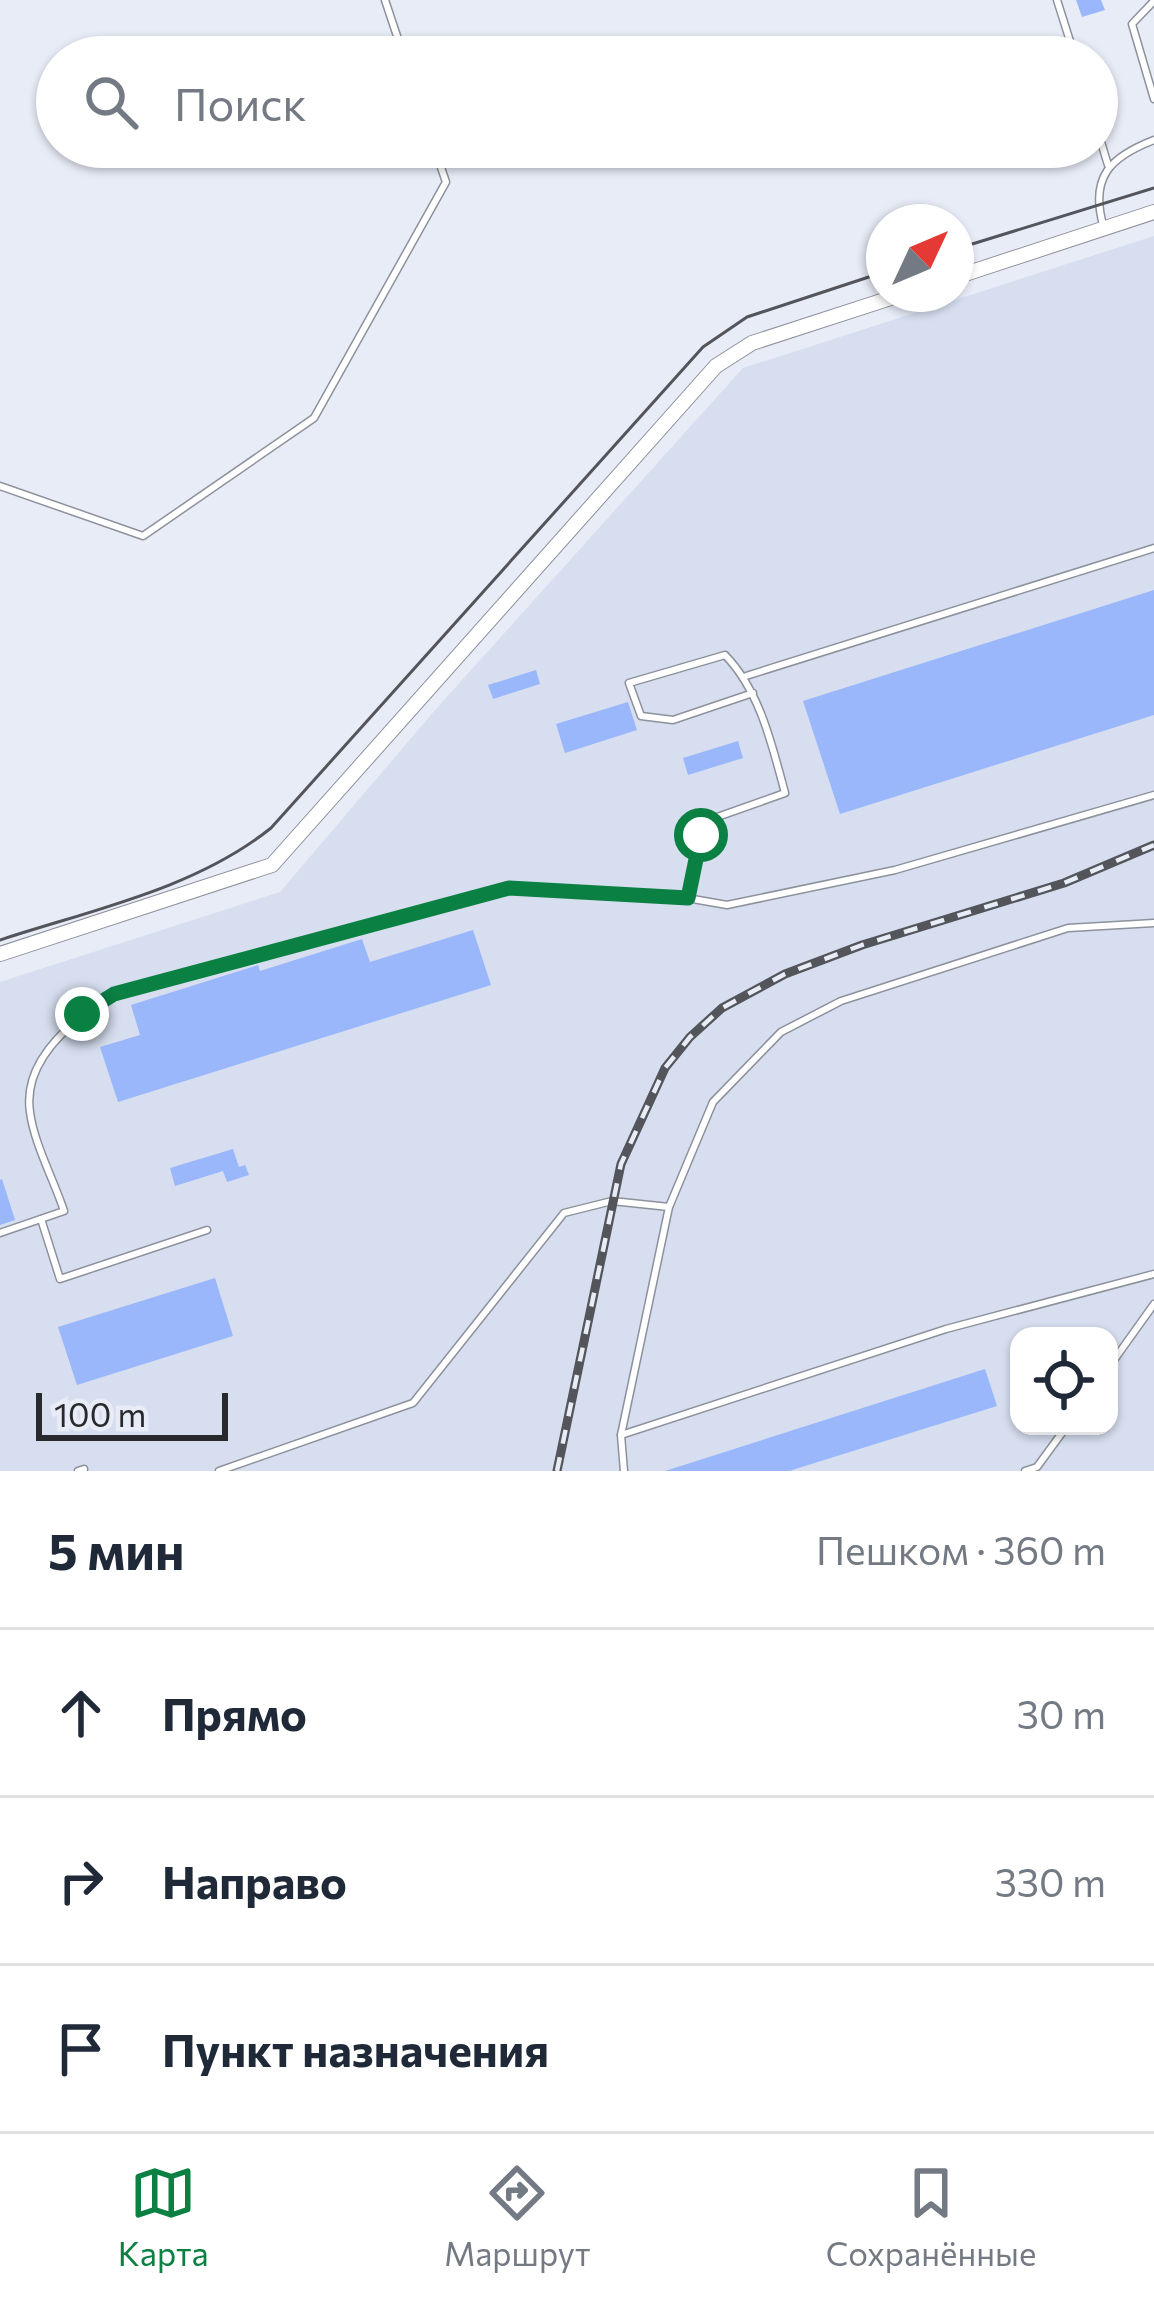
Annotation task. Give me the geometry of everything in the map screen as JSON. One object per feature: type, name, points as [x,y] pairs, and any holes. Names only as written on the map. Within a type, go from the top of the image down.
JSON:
[{"type":"street","points":[[974,271],[1154,212]]},
{"type":"street","points":[[0,954],[272,866],[716,366],[752,343],[866,306]]},
{"type":"lane","points":[[385,0],[397,36]]},
{"type":"lane","points":[[1057,0],[1068,36]]},
{"type":"lane","points":[[1154,2],[1132,24],[1154,99]]},
{"type":"lane","points":[[1118,160],[1154,140]]},
{"type":"lane","points":[[0,486],[143,536],[314,418],[446,182],[441,168]]},
{"type":"lane","points":[[1104,229],[1096,199],[1109,168]]},
{"type":"lane","points":[[746,676],[1154,548]]},
{"type":"lane","points":[[688,898],[706,820],[785,793],[753,693],[746,676],[725,655],[629,682],[641,716],[673,720],[753,693]]},
{"type":"lane","points":[[0,1234],[64,1211],[29,1110],[34,1072],[57,1038],[82,1014],[114,994],[509,888],[727,904],[896,870],[1154,795]]},
{"type":"lane","points":[[624,1471],[621,1436],[669,1208],[712,1102],[781,1032],[841,1001],[1068,928],[1154,923]]},
{"type":"lane","points":[[219,1471],[413,1403],[564,1213],[612,1201],[669,1208]]},
{"type":"lane","points":[[41,1219],[60,1279],[206,1230]]},
{"type":"lane","points":[[621,1436],[946,1329],[1154,1274]]},
{"type":"lane","points":[[1118,1354],[1154,1304]]},
{"type":"lane","points":[[1025,1471],[1037,1467],[1060,1435]]},
{"type":"shaded area","points":[[1154,236],[1154,1471],[0,1471],[0,982],[280,892],[436,709],[743,368],[917,312],[974,312],[974,294]]},
{"type":"building","points":[[1076,0],[1101,0],[1105,10],[1082,17]]},
{"type":"building","points":[[1154,590],[1154,715],[840,814],[803,701]]},
{"type":"building","points":[[536,670],[540,684],[493,699],[488,685]]},
{"type":"building","points":[[628,702],[637,730],[565,753],[556,724]]},
{"type":"building","points":[[738,741],[743,758],[688,775],[683,758]]},
{"type":"building","points":[[473,930],[491,985],[118,1102],[100,1047],[140,1035],[131,1005],[362,939],[370,962]]},
{"type":"building","points":[[233,1149],[239,1167],[245,1165],[249,1175],[227,1182],[223,1171],[175,1186],[170,1168]]},
{"type":"building","points":[[0,1180],[15,1220],[0,1225]]},
{"type":"building","points":[[215,1278],[233,1336],[77,1385],[58,1327]]},
{"type":"building","points":[[985,1369],[997,1406],[789,1471],[665,1471]]},
{"type":"tram line","points":[[974,243],[1154,188]]},
{"type":"tram line","points":[[0,940],[176,882],[271,828],[703,347],[747,317],[866,278]]},
{"type":"railway","points":[[557,1471],[621,1164],[665,1068],[690,1037],[722,1008],[785,974],[862,945],[1064,883],[1154,845]]},
{"type":"route","points":[[82,1014],[114,994],[509,888],[688,898],[701,835]]}]
